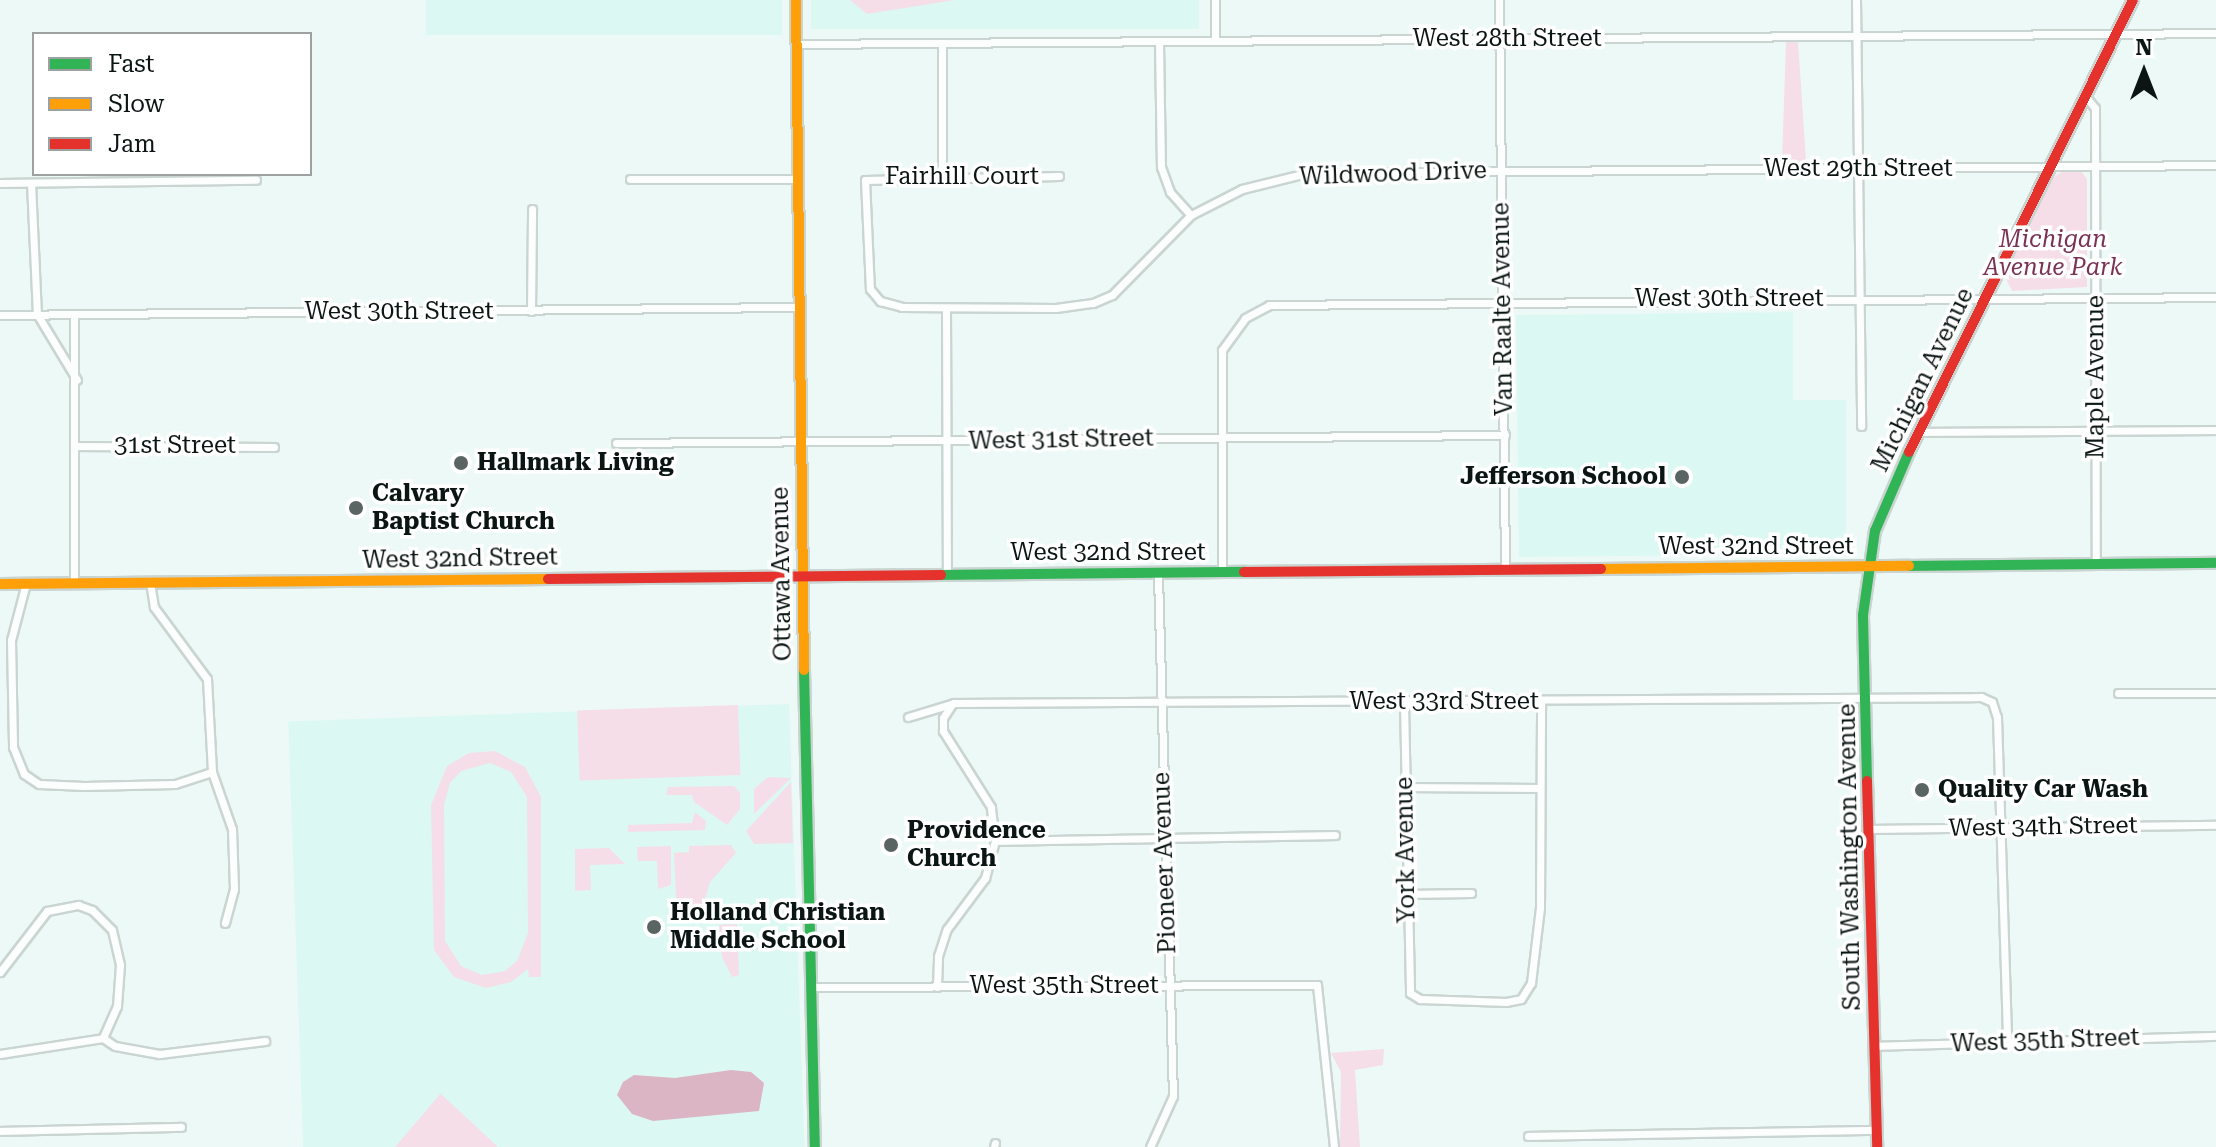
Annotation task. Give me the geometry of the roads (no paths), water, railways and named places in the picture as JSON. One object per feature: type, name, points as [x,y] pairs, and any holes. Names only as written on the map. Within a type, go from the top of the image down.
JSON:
[{"type":"street","name":"Ottawa Avenue","points":[[796,0],[801,574],[815,1147]]},
{"type":"street","points":[[1215,0],[1215,41]]},
{"type":"street","name":"Van Raalte Avenue","points":[[1499,0],[1505,569]]},
{"type":"street","points":[[1856,0],[1861,426]]},
{"type":"street","name":"Michigan Avenue","points":[[1867,567],[1882,508],[2133,0]]},
{"type":"street","name":"West 28th Street","points":[[797,44],[2216,33]]},
{"type":"street","points":[[1159,42],[1161,167],[1170,192],[1191,215]]},
{"type":"street","points":[[942,44],[942,177]]},
{"type":"street","name":"Maple Avenue","points":[[2086,97],[2095,108],[2096,564]]},
{"type":"street","name":"West 29th Street","points":[[1501,170],[2216,165]]},
{"type":"street","name":"Wildwood Drive","points":[[865,180],[870,289],[891,305],[946,309],[1093,303],[1126,283],[1191,215],[1242,189],[1306,173],[1501,170]]},
{"type":"street","name":"Fairhill Court","points":[[865,180],[1059,176]]},
{"type":"street","points":[[630,179],[797,179]]},
{"type":"street","points":[[0,183],[256,180]]},
{"type":"street","points":[[31,183],[37,314],[78,382]]},
{"type":"street","points":[[531,311],[532,209]]},
{"type":"street","name":"West 30th Street","points":[[1220,438],[1222,350],[1245,318],[1269,305],[2216,297]]},
{"type":"street","name":"West 30th Street","points":[[0,315],[797,307]]},
{"type":"street","points":[[946,309],[947,573]]},
{"type":"street","points":[[74,315],[78,382],[74,583]]},
{"type":"street","points":[[1918,432],[2216,430]]},
{"type":"street","name":"West 31st Street","points":[[616,443],[1505,435]]},
{"type":"street","points":[[1220,438],[1222,573]]},
{"type":"street","name":"31st Street","points":[[76,446],[274,447]]},
{"type":"street","name":"West 32nd Street","points":[[0,584],[801,574],[1158,574],[2216,563]]},
{"type":"street","name":"South Washington Avenue","points":[[1867,567],[1866,698],[1877,1147]]},
{"type":"street","name":"Pioneer Avenue","points":[[1150,1147],[1173,1096],[1163,838],[1158,574]]},
{"type":"street","points":[[150,582],[154,607],[207,679],[212,772],[232,829],[234,889],[225,923]]},
{"type":"street","points":[[26,583],[11,640],[13,747],[24,774],[46,785],[97,786],[175,784],[212,772]]},
{"type":"street","points":[[2118,693],[2216,693]]},
{"type":"street","name":"West 33rd Street","points":[[908,717],[954,703],[1404,703],[1981,697],[1992,702],[1997,717],[2000,828]]},
{"type":"street","points":[[1405,787],[1538,788],[1541,702]]},
{"type":"street","points":[[937,987],[938,956],[947,929],[985,878],[995,841],[991,807],[943,731],[946,708],[954,703]]},
{"type":"street","name":"York Avenue","points":[[1404,703],[1406,894],[1411,996],[1521,999],[1531,983],[1540,908],[1538,788]]},
{"type":"street","name":"West 34th Street","points":[[1870,829],[2216,825]]},
{"type":"street","points":[[2000,828],[2007,1043]]},
{"type":"street","points":[[995,841],[1335,835]]},
{"type":"street","points":[[1406,894],[1471,893]]},
{"type":"street","points":[[0,972],[47,911],[78,905],[92,910],[112,930],[120,965],[117,1006],[103,1038]]},
{"type":"street","name":"West 35th Street","points":[[811,987],[1317,985],[1334,1147]]},
{"type":"street","name":"West 35th Street","points":[[1874,1046],[2216,1036]]},
{"type":"street","points":[[0,1054],[103,1038],[115,1046],[159,1054],[265,1041]]},
{"type":"street","points":[[0,1131],[181,1127]]},
{"type":"street","points":[[1528,1136],[1877,1130]]},
{"type":"place","name":"Hallmark Living","points":[[461,463]]},
{"type":"place","name":"Jefferson School","points":[[1682,477]]},
{"type":"place","name":"Calvary Baptist Church","points":[[356,508]]},
{"type":"place","name":"Quality Car Wash","points":[[1922,790]]},
{"type":"place","name":"Providence Church","points":[[891,845]]},
{"type":"place","name":"Holland Christian Middle School","points":[[654,927]]},
{"type":"park label","name":"Michigan Avenue Park","points":[[2053,254]]}]
